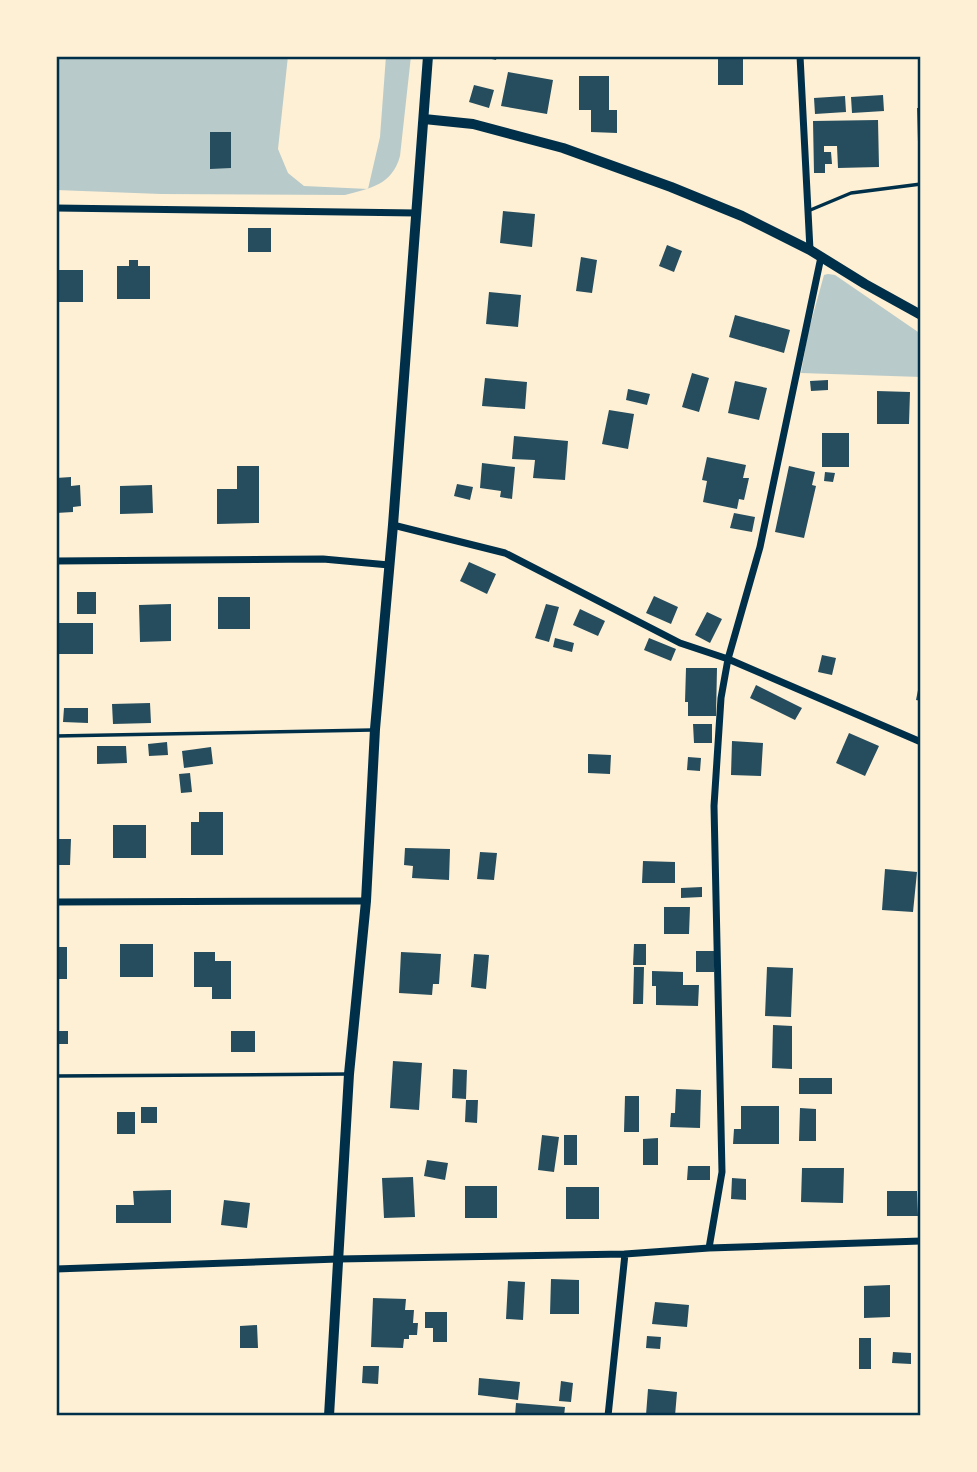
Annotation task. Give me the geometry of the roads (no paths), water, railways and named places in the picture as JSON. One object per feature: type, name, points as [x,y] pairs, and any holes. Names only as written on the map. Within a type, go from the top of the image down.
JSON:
[{"type":"main road","points":[[330,1416],[349,1074],[366,901],[375,729],[428,56]]},
{"type":"main road","points":[[424,119],[473,124],[564,148],[707,202],[810,250],[921,315]]},
{"type":"street","points":[[800,56],[810,250]]},
{"type":"street","points":[[56,208],[416,212]]},
{"type":"street","points":[[709,1248],[722,1172],[714,806],[721,698],[728,659],[760,547],[821,257]]},
{"type":"street","points":[[393,525],[505,553],[680,643],[728,659],[921,742]]},
{"type":"street","points":[[56,561],[323,559],[388,565]]},
{"type":"street","points":[[56,902],[366,901]]},
{"type":"street","points":[[56,1269],[338,1259],[625,1254],[709,1248],[921,1241]]},
{"type":"street","points":[[608,1416],[625,1254]]},
{"type":"lane","points":[[808,211],[850,193],[921,184]]},
{"type":"lane","points":[[56,736],[375,729]]},
{"type":"lane","points":[[56,1076],[349,1074]]}]
